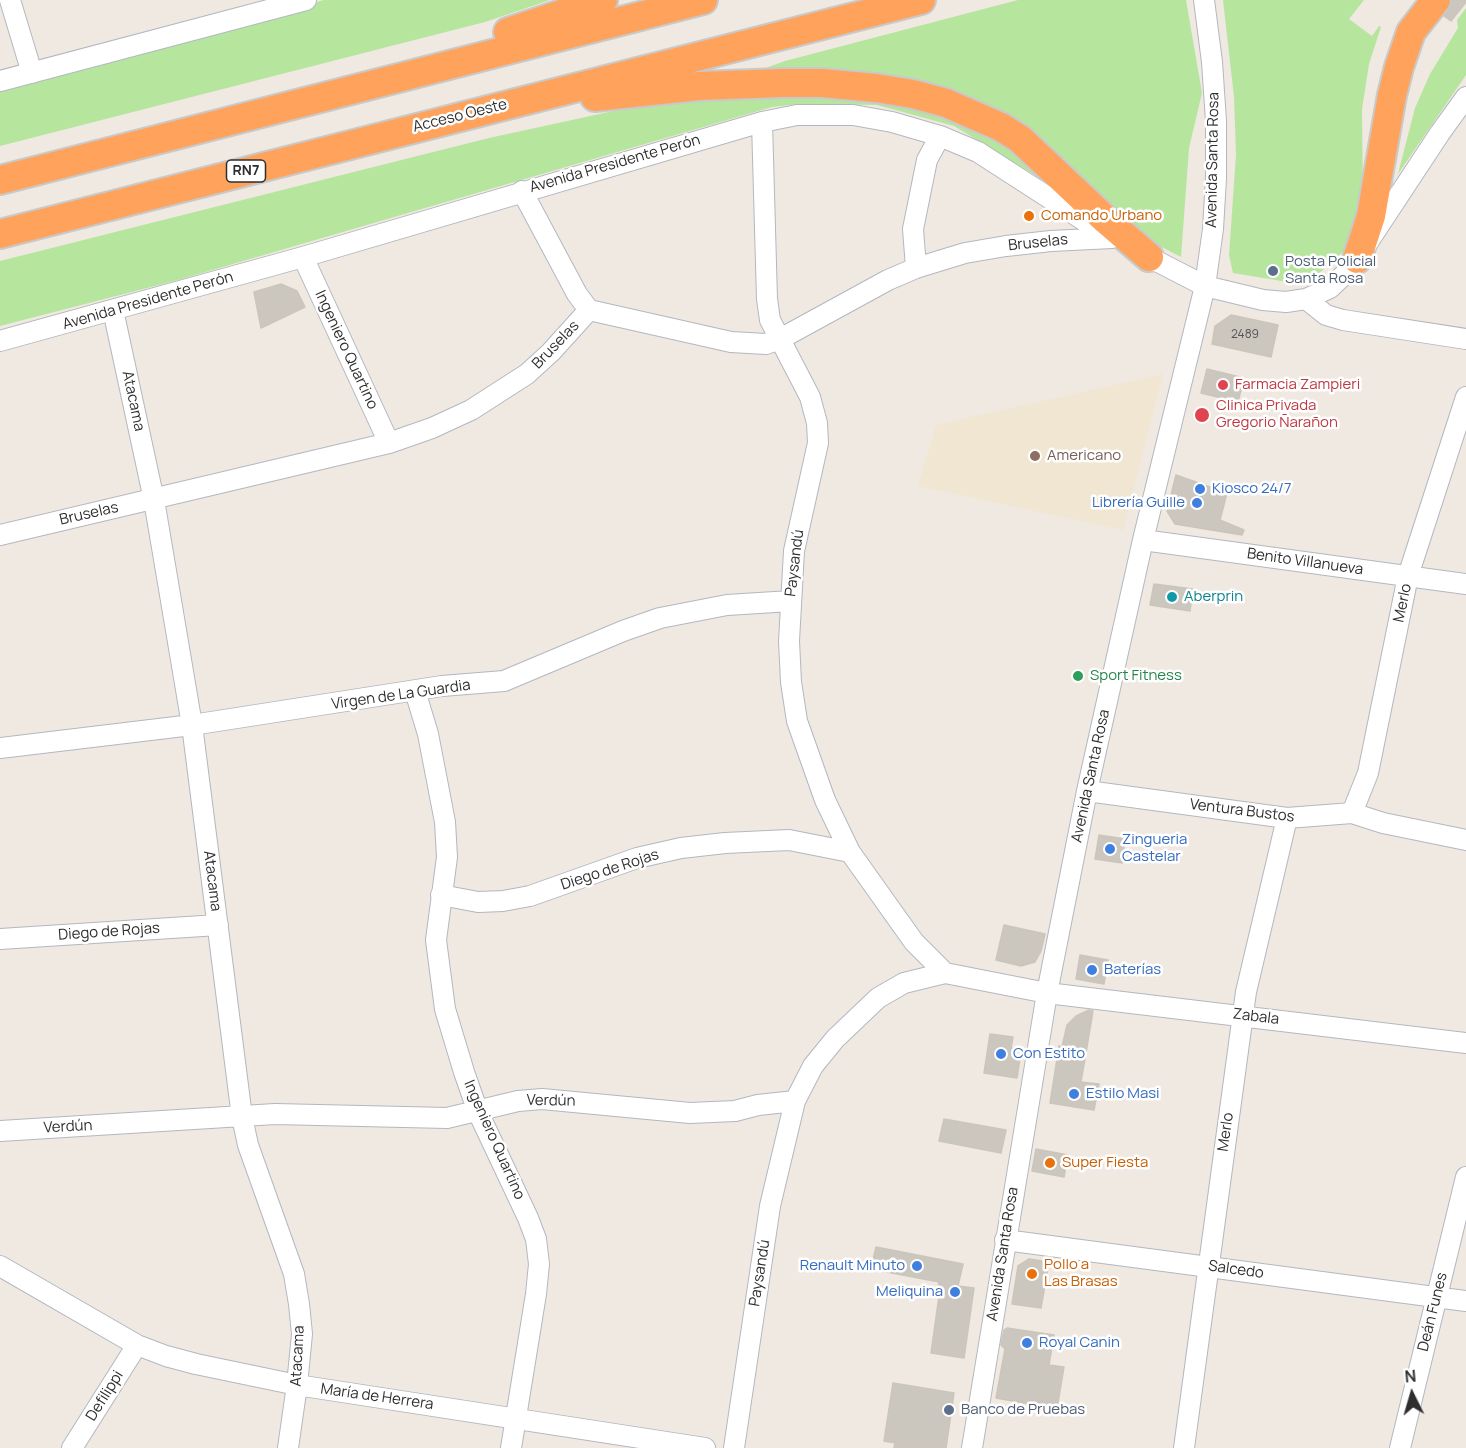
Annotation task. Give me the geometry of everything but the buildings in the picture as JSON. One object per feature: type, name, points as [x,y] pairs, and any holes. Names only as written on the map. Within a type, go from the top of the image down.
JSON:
[{"type":"highway","points":[[317,98],[603,0]]},
{"type":"highway","points":[[0,180],[703,0]]},
{"type":"highway","name":"Acceso Oeste","points":[[0,234],[921,0]]},
{"type":"highway","points":[[1357,259],[1371,216],[1399,67],[1411,32],[1436,0]]},
{"type":"highway","points":[[491,108],[699,86],[782,83],[822,83],[913,94],[946,103],[978,116],[1001,126],[1020,139],[1149,257]]},
{"type":"street","points":[[10,0],[32,73]]},
{"type":"street","points":[[0,81],[306,0]]},
{"type":"street","name":"Avenida Santa Rosa","points":[[972,1448],[1047,993],[1088,790],[1143,540],[1205,286],[1213,229],[1216,121],[1212,62],[1204,1]]},
{"type":"street","points":[[1466,97],[1348,271],[1330,288],[1306,299],[1326,315],[1343,320],[1466,339]]},
{"type":"street","name":"Avenida Presidente Perón","points":[[0,341],[303,257],[762,122],[796,115],[853,115],[892,122],[940,136],[978,152],[1112,238],[1205,286],[1286,303],[1306,299]]},
{"type":"street","name":"Paysandú","points":[[762,122],[767,299],[770,320],[810,397],[818,423],[818,443],[794,551],[790,682],[797,721],[825,800],[850,852],[914,942],[945,973]]},
{"type":"street","points":[[916,268],[913,229],[927,160],[940,136]]},
{"type":"street","points":[[522,191],[577,294],[590,310]]},
{"type":"street","name":"Bruselas","points":[[0,535],[389,443],[432,428],[471,410],[535,367],[590,310],[731,342],[766,344],[780,339],[888,280],[916,268],[965,253],[1006,246],[1112,238]]},
{"type":"street","name":"Ingeniero Quartino","points":[[303,257],[389,443]]},
{"type":"street","name":"Atacama","points":[[113,310],[154,500],[192,725],[242,1117],[248,1145],[294,1274],[302,1334],[288,1448]]},
{"type":"street","name":"Merlo","points":[[1352,813],[1368,773],[1408,576],[1466,397]]},
{"type":"street","name":"Benito Villanueva","points":[[1143,540],[1466,584]]},
{"type":"street","name":"Virgen de La Guardia","points":[[0,748],[192,725],[442,686],[504,681],[623,631],[660,618],[727,605],[791,601]]},
{"type":"street","name":"Ingeniero Quartino","points":[[415,691],[428,734],[445,822],[447,857],[436,940],[445,1009],[478,1112],[536,1239],[539,1264],[536,1294],[511,1448]]},
{"type":"street","name":"Ventura Bustos","points":[[1088,790],[1287,819],[1352,813],[1383,823],[1466,840]]},
{"type":"street","name":"Merlo","points":[[1184,1448],[1242,1016],[1287,819]]},
{"type":"street","name":"Diego de Rojas","points":[[441,895],[478,902],[503,901],[530,896],[638,858],[681,848],[725,843],[789,840],[850,852]]},
{"type":"street","name":"Diego de Rojas","points":[[0,939],[218,925]]},
{"type":"street","points":[[795,1101],[813,1066],[835,1039],[878,998],[904,983],[945,973],[1047,993]]},
{"type":"street","name":"Zabala","points":[[1047,993],[1466,1043]]},
{"type":"street","name":"Verdún","points":[[0,1131],[313,1114],[447,1118],[518,1101],[542,1099],[690,1113],[735,1111],[758,1105],[795,1101]]},
{"type":"street","name":"Paysandú","points":[[734,1448],[770,1206],[795,1101]]},
{"type":"street","name":"Deán Funes","points":[[1400,1448],[1466,1177]]},
{"type":"street","name":"Salcedo","points":[[1005,1239],[1466,1301]]},
{"type":"street","name":"María de Herrera","points":[[0,1266],[137,1345],[196,1364],[297,1385],[705,1448]]},
{"type":"street","name":"Defilippi","points":[[72,1448],[137,1345]]},
{"type":"shaded area","name":"Americano","points":[[1163,374],[1123,530],[918,486],[936,425]]},
{"type":"green space","points":[[324,0],[550,0],[485,22],[0,146],[0,87]]},
{"type":"green space","points":[[1018,0],[1186,0],[1202,93],[1189,148],[1181,257],[1154,243],[1004,119],[763,73],[763,69],[785,61]]},
{"type":"green space","points":[[1223,0],[1364,0],[1349,19],[1372,36],[1379,26],[1381,27],[1369,64],[1362,109],[1363,203],[1344,251],[1306,285],[1233,273],[1229,255],[1236,155],[1234,97]]},
{"type":"green space","points":[[1466,8],[1466,75],[1398,174],[1415,108],[1430,74],[1458,28],[1457,20]]},
{"type":"green space","points":[[728,90],[863,93],[987,129],[1079,202],[954,126],[877,105],[799,104],[772,107],[178,280],[0,326],[0,261],[489,138],[618,110]]},
{"type":"place","name":"Comando Urbano","points":[[1029,216]]},
{"type":"place","name":"Posta Policial Santa Rosa","points":[[1273,271]]},
{"type":"place","name":"Farmacia Zampieri","points":[[1223,385]]},
{"type":"place","name":"Clinica Privada Gregorio Ñarañon","points":[[1202,415]]},
{"type":"place","name":"Americano","points":[[1035,456]]},
{"type":"place","name":"Kiosco 24/7","points":[[1200,489]]},
{"type":"place","name":"Librería Guille","points":[[1197,503]]},
{"type":"place","name":"Aberprin","points":[[1172,597]]},
{"type":"place","name":"Sport Fitness","points":[[1078,676]]},
{"type":"place","name":"Zingueria Castelar","points":[[1110,849]]},
{"type":"place","name":"Baterías","points":[[1092,970]]},
{"type":"place","name":"Con Estito","points":[[1001,1054]]},
{"type":"place","name":"Estilo Masi","points":[[1074,1094]]},
{"type":"place","name":"Super Fiesta","points":[[1050,1163]]},
{"type":"place","name":"Renault Minuto","points":[[917,1266]]},
{"type":"place","name":"Pollo a Las Brasas","points":[[1032,1274]]},
{"type":"place","name":"Meliquina","points":[[955,1292]]},
{"type":"place","name":"Royal Canin","points":[[1027,1343]]},
{"type":"place","name":"Banco de Pruebas","points":[[949,1410]]}]
